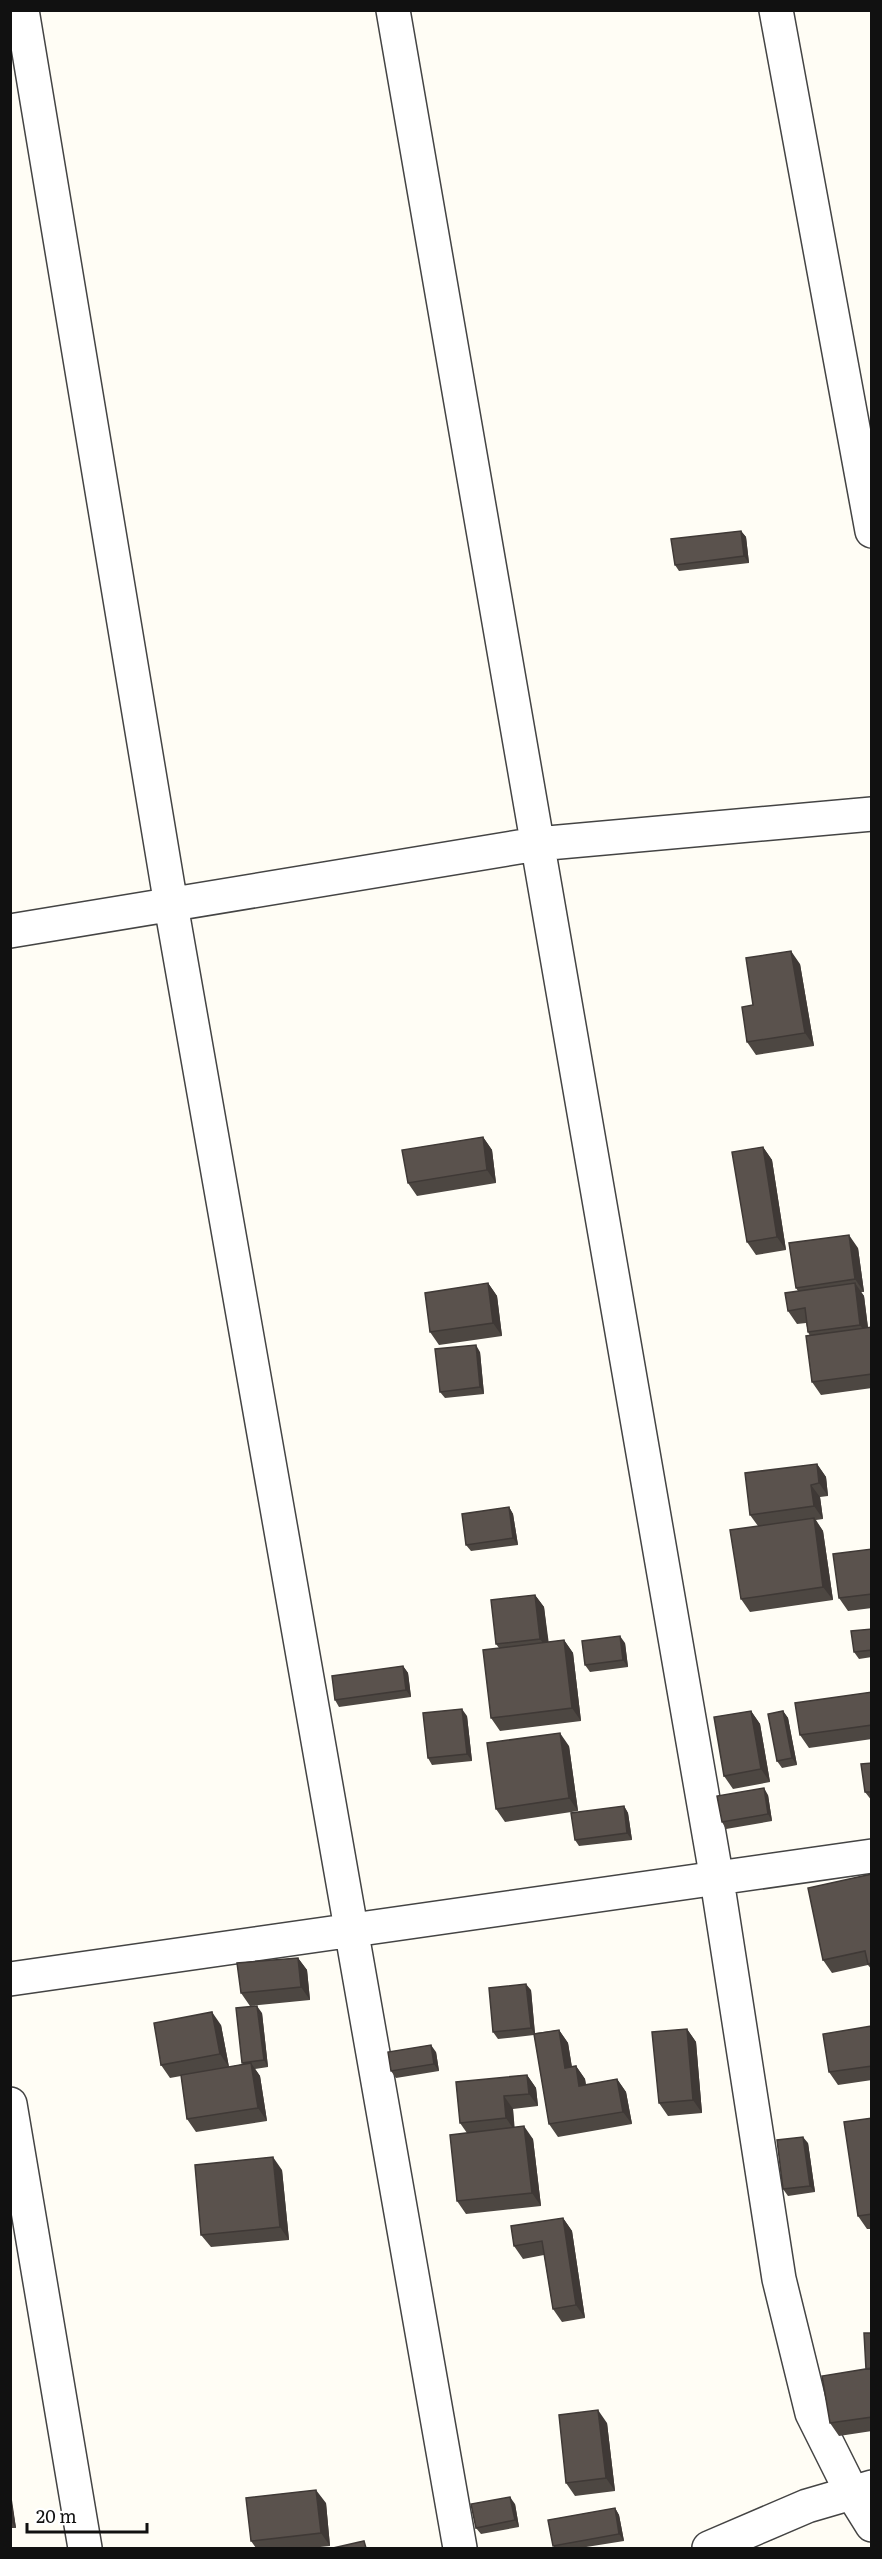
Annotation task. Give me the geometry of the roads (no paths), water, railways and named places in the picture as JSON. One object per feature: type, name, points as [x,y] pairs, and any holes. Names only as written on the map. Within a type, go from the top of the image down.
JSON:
[{"type":"street","points":[[22,10],[171,905],[460,2548]]},
{"type":"street","points":[[393,10],[717,1880],[779,2279],[813,2413],[862,2490],[872,2525]]},
{"type":"street","points":[[776,10],[872,531]]},
{"type":"street","points":[[10,931],[537,844],[872,814]]},
{"type":"street","points":[[10,1979],[717,1880],[872,1856]]},
{"type":"street","points":[[10,2104],[85,2548]]},
{"type":"street","points":[[709,2548],[807,2506],[862,2490]]}]
